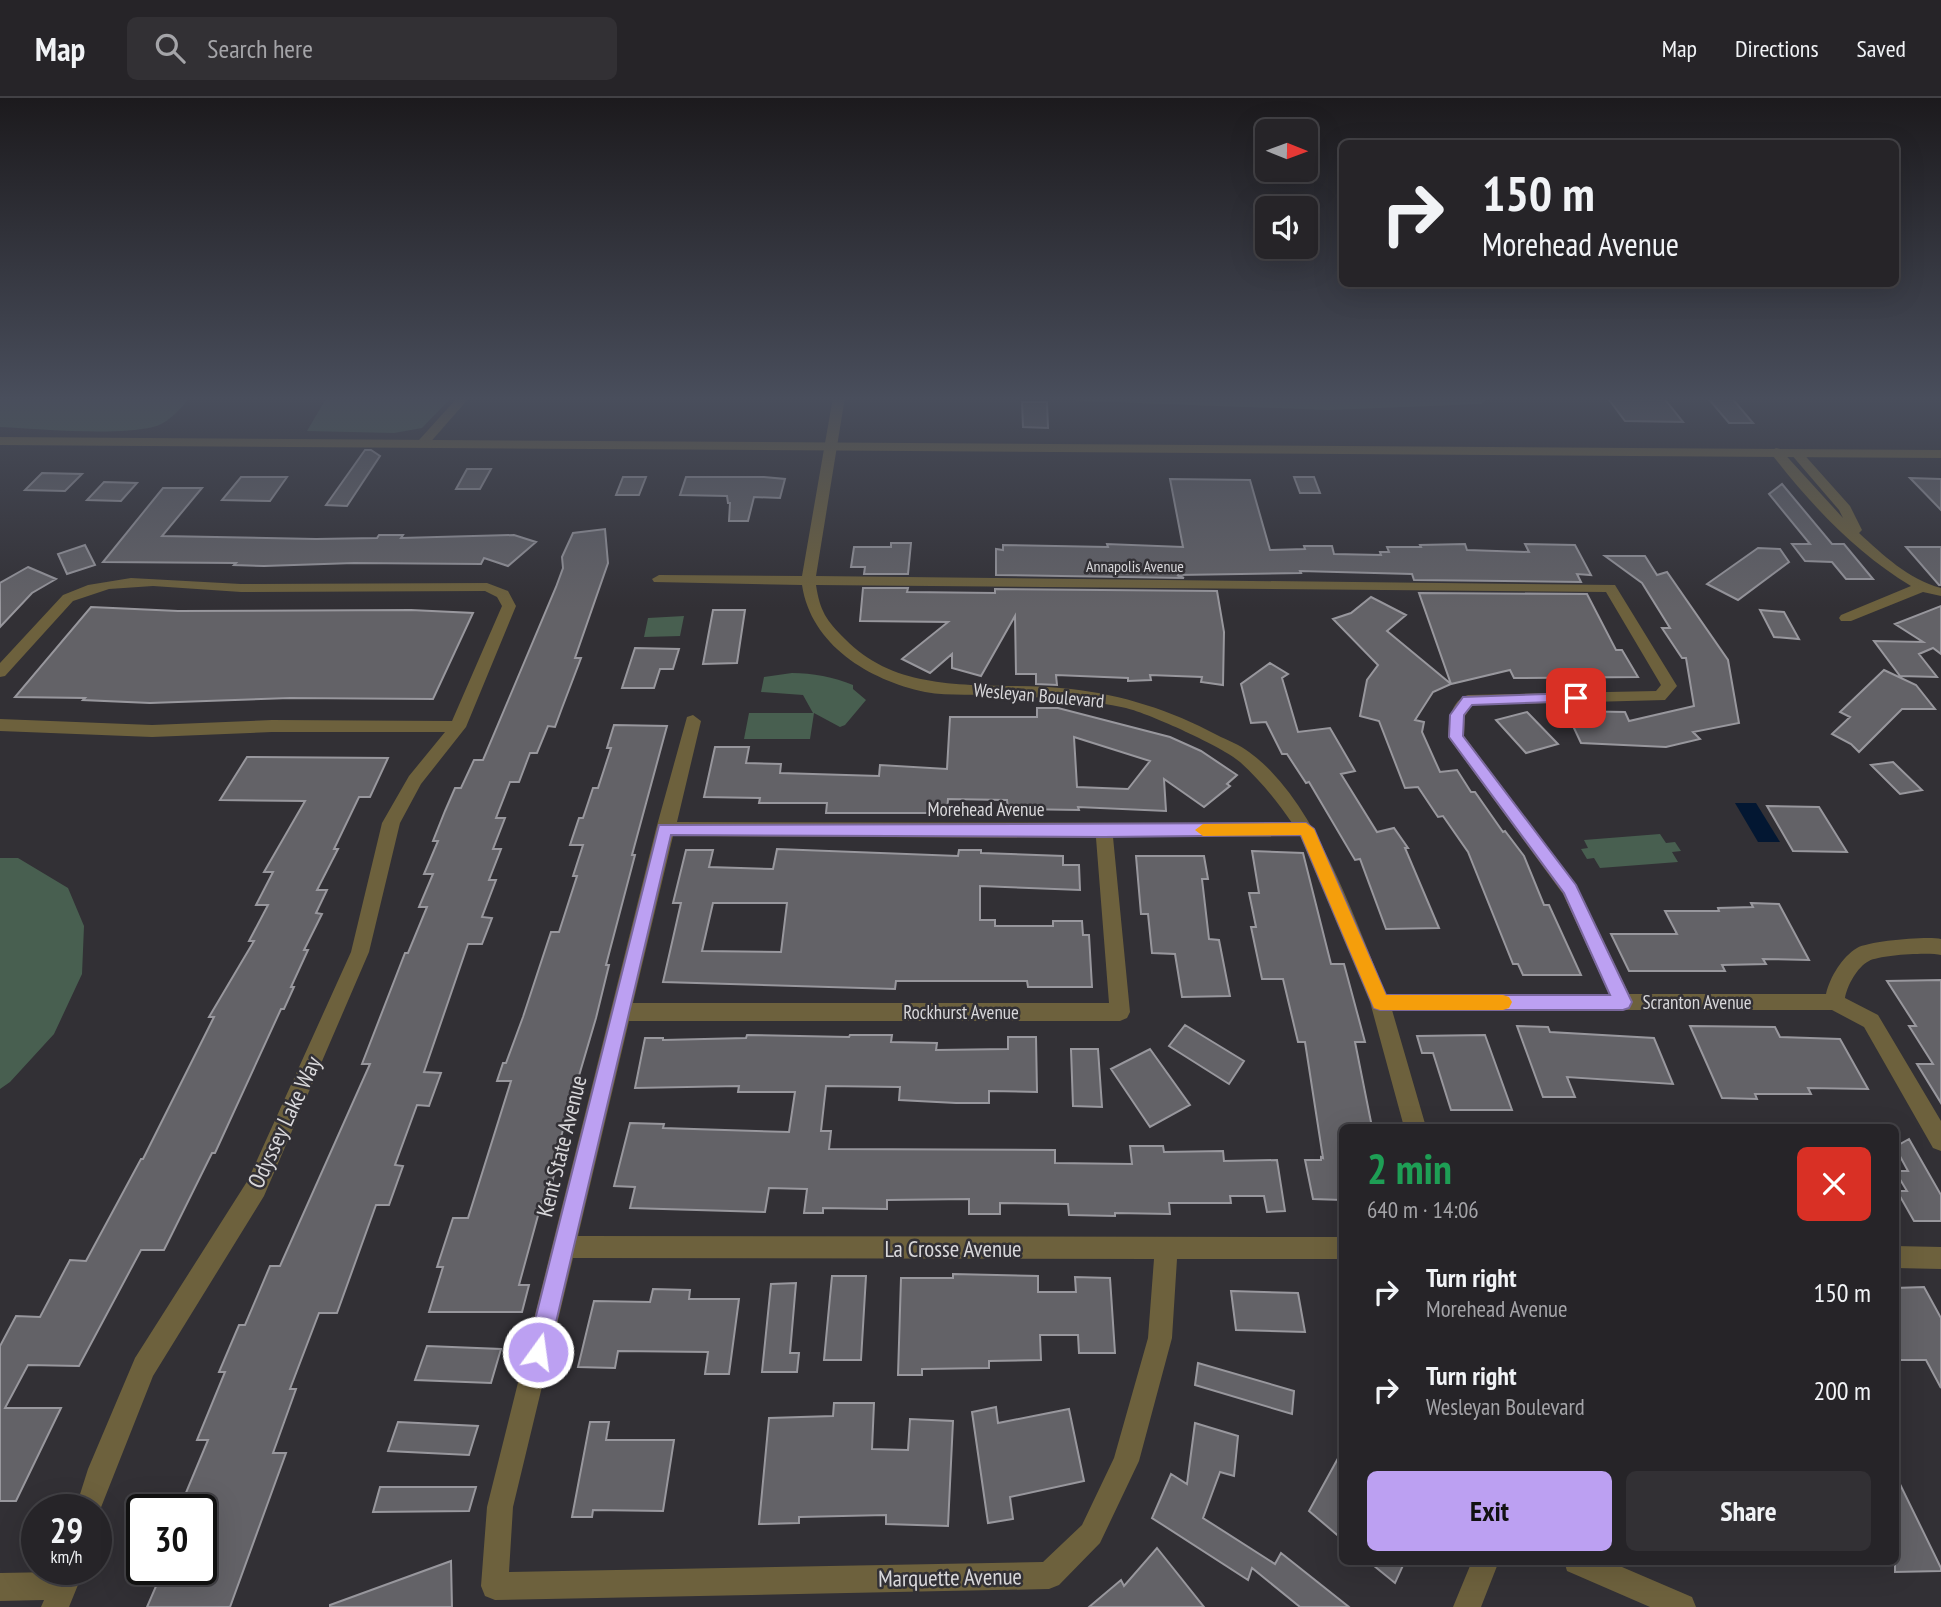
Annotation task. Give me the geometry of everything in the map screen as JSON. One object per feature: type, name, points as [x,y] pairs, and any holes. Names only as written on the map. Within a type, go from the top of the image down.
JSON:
[{"type":"street","name":"Wesleyan Boulevard","points":[[828,467],[808,581],[812,606],[822,624],[853,656],[888,675],[927,687],[1070,694],[1131,704],[1181,723],[1244,756],[1282,795],[1306,829],[1380,1002],[1414,1124]]},
{"type":"street","points":[[1788,467],[1823,508],[1858,536],[1886,565],[1922,587],[1941,592]]},
{"type":"street","points":[[1809,467],[1845,509],[1858,536]]},
{"type":"street","name":"Annapolis Avenue","points":[[659,579],[1610,588],[1669,686],[1660,696],[1468,700],[1457,715],[1456,737],[1570,890],[1623,1002]]},
{"type":"street","name":"Odyssey Lake Way","points":[[0,672],[68,598],[107,583],[239,588],[380,585],[487,587],[503,594],[509,606],[457,727],[415,780],[391,823],[359,952],[256,1188],[144,1367],[93,1494]]},
{"type":"street","points":[[1846,618],[1922,587]]},
{"type":"street","name":"Kent State Avenue","points":[[495,1586],[500,1507],[693,721]]},
{"type":"street","points":[[0,724],[152,731],[272,726],[457,727]]},
{"type":"street","name":"Morehead Avenue","points":[[665,829],[1306,829]]},
{"type":"street","name":"Rockhurst Avenue","points":[[621,1012],[1120,1012],[1104,831]]},
{"type":"street","points":[[1941,947],[1928,944],[1863,954],[1839,981],[1834,1002],[1871,1021],[1941,1141]]},
{"type":"street","name":"Scranton Avenue","points":[[1380,1002],[1834,1002]]},
{"type":"street","name":"La Crosse Avenue","points":[[563,1247],[1339,1248]]},
{"type":"street","name":"Marquette Avenue","points":[[495,1586],[1049,1575],[1091,1534],[1126,1461],[1160,1338],[1166,1249]]},
{"type":"street","points":[[1899,1257],[1941,1258]]},
{"type":"street","points":[[1467,1607],[1484,1565]]},
{"type":"street","points":[[1586,1565],[1682,1607]]},
{"type":"street","points":[[0,1587],[63,1588]]},
{"type":"green space","points":[[684,616],[680,636],[644,637],[648,618]]},
{"type":"green space","points":[[792,673],[823,676],[846,682],[853,685],[853,689],[866,700],[845,725],[840,727],[814,713],[810,739],[744,739],[749,713],[813,713],[803,695],[761,692],[764,677]]},
{"type":"green space","points":[[1660,834],[1666,843],[1675,842],[1681,851],[1672,852],[1678,862],[1600,868],[1594,858],[1587,859],[1581,849],[1588,848],[1584,840]]},
{"type":"green space","points":[[0,858],[18,858],[68,888],[84,926],[82,974],[54,1034],[10,1082],[0,1089]]},
{"type":"water","points":[[1735,803],[1756,803],[1780,842],[1758,842]]},
{"type":"building","points":[[353,467],[372,467],[347,506],[326,505]]},
{"type":"building","points":[[467,469],[491,469],[480,489],[456,489]]},
{"type":"building","points":[[42,473],[82,474],[65,491],[25,490]]},
{"type":"building","points":[[241,477],[287,477],[270,501],[222,500]]},
{"type":"building","points":[[623,477],[646,477],[639,495],[616,495]]},
{"type":"building","points":[[686,477],[785,479],[780,498],[754,497],[748,521],[729,521],[730,503],[727,496],[680,495]]},
{"type":"building","points":[[1294,477],[1314,477],[1320,493],[1300,493]]},
{"type":"building","points":[[1910,478],[1941,479],[1941,510]]},
{"type":"building","points":[[1170,479],[1250,480],[1270,550],[1332,546],[1334,554],[1381,555],[1380,552],[1389,552],[1387,547],[1421,547],[1420,545],[1465,544],[1467,550],[1529,552],[1525,544],[1575,545],[1591,575],[1577,574],[1581,582],[1414,580],[1412,574],[1300,571],[1301,573],[1177,575],[1184,578],[996,575],[996,549],[1003,550],[1003,545],[1108,547],[1107,544],[1183,547]]},
{"type":"building","points":[[104,482],[137,483],[121,501],[87,500]]},
{"type":"building","points":[[1782,484],[1832,544],[1844,544],[1873,579],[1846,579],[1832,562],[1805,561],[1792,544],[1810,544],[1769,494]]},
{"type":"building","points":[[163,488],[202,488],[162,536],[316,539],[377,538],[379,535],[403,535],[401,538],[514,535],[536,542],[508,566],[484,558],[481,564],[354,563],[264,566],[234,565],[236,563],[103,562]]},
{"type":"building","points":[[605,529],[608,563],[575,658],[581,658],[555,727],[548,726],[537,753],[530,753],[519,782],[510,782],[496,818],[505,818],[493,849],[501,849],[489,880],[496,880],[482,917],[492,918],[482,944],[468,944],[424,1072],[441,1073],[429,1106],[417,1105],[395,1165],[403,1166],[389,1205],[376,1205],[337,1313],[319,1313],[290,1389],[296,1389],[273,1453],[286,1453],[230,1607],[147,1607],[157,1585],[217,1585],[217,1494],[185,1494],[208,1440],[197,1440],[225,1372],[219,1372],[239,1325],[245,1325],[270,1266],[280,1266],[370,1064],[362,1064],[405,953],[408,953],[427,907],[419,907],[433,874],[424,874],[438,841],[433,841],[455,788],[461,788],[474,760],[483,760],[556,587],[563,568],[562,557],[573,533]]},
{"type":"building","points":[[891,543],[911,543],[908,574],[864,574],[865,567],[851,567],[854,547],[891,547]]},
{"type":"building","points":[[85,545],[95,565],[67,574],[58,554]]},
{"type":"building","points":[[1906,547],[1941,547],[1941,585],[1939,585]]},
{"type":"building","points":[[1758,548],[1780,549],[1789,562],[1738,600],[1707,584]]},
{"type":"building","points":[[1605,556],[1645,556],[1657,575],[1667,572],[1728,660],[1739,723],[1693,732],[1700,739],[1666,747],[1581,743],[1566,711],[1625,712],[1629,721],[1694,706],[1686,658],[1682,658],[1662,628],[1670,628],[1642,583]]},
{"type":"building","points":[[28,567],[56,579],[32,593],[0,627],[0,583]]},
{"type":"building","points":[[863,588],[908,588],[907,592],[995,593],[995,589],[1217,591],[1224,632],[1223,685],[1201,682],[1202,677],[1150,675],[1151,680],[1128,681],[1128,678],[1056,675],[1057,685],[1036,684],[1036,674],[1016,674],[1015,616],[981,676],[952,668],[952,654],[930,673],[902,659],[948,622],[860,621]]},
{"type":"building","points":[[1419,593],[1587,594],[1616,650],[1622,650],[1638,677],[1514,678],[1510,670],[1451,684]]},
{"type":"building","points":[[1371,597],[1406,615],[1387,631],[1451,684],[1433,692],[1415,720],[1424,722],[1422,732],[1440,772],[1457,770],[1471,792],[1475,792],[1524,856],[1544,905],[1549,905],[1581,975],[1523,975],[1518,964],[1513,964],[1468,852],[1443,816],[1438,817],[1418,787],[1405,788],[1379,721],[1360,716],[1367,680],[1378,665],[1333,619],[1351,613]]},
{"type":"building","points":[[1941,606],[1941,654],[1933,648],[1919,654],[1937,677],[1900,676],[1874,641],[1923,642],[1895,624]]},
{"type":"building","points":[[91,607],[178,611],[411,610],[473,613],[433,699],[290,698],[150,703],[83,700],[85,698],[15,697]]},
{"type":"building","points":[[713,610],[745,610],[737,663],[703,664]]},
{"type":"building","points":[[1760,610],[1784,612],[1799,639],[1774,637]]},
{"type":"building","points":[[635,648],[679,649],[673,669],[660,669],[654,688],[622,688]]},
{"type":"building","points":[[1270,663],[1288,674],[1282,678],[1298,732],[1330,728],[1355,771],[1341,774],[1377,832],[1394,828],[1408,848],[1405,848],[1439,928],[1386,929],[1360,859],[1355,860],[1309,782],[1306,783],[1287,754],[1282,754],[1266,722],[1251,723],[1241,684]]},
{"type":"building","points":[[1884,670],[1916,685],[1935,709],[1902,709],[1859,752],[1851,744],[1832,734],[1850,717],[1840,712]]},
{"type":"building","points":[[1037,708],[1058,708],[1170,737],[1201,751],[1237,775],[1227,784],[1230,786],[1204,807],[1164,779],[1166,811],[1078,807],[1079,810],[1008,809],[1007,800],[948,799],[947,813],[826,813],[827,803],[759,803],[760,798],[704,797],[715,747],[749,747],[746,763],[781,764],[780,773],[879,776],[880,765],[947,769],[950,717],[1037,717]],"holes":[[[1074,737],[1150,761],[1128,789],[1077,787]]]},
{"type":"building","points":[[1527,712],[1558,744],[1526,753],[1496,720]]},
{"type":"building","points":[[614,725],[667,726],[632,855],[635,855],[606,965],[609,965],[596,1018],[553,1164],[557,1164],[547,1201],[542,1201],[519,1285],[529,1285],[522,1312],[429,1312],[443,1267],[437,1267],[453,1218],[468,1218],[511,1081],[497,1081],[503,1063],[506,1063],[523,1017],[551,932],[559,932],[577,876],[573,876],[583,845],[570,845],[593,788],[598,788],[611,748],[607,748]]},
{"type":"building","points":[[247,757],[388,758],[370,797],[359,797],[334,849],[338,849],[317,890],[327,890],[316,913],[322,914],[304,950],[308,950],[291,987],[294,987],[284,1009],[281,1009],[215,1153],[212,1153],[164,1250],[141,1250],[79,1366],[28,1365],[5,1408],[61,1408],[16,1501],[0,1501],[0,1346],[16,1316],[40,1317],[70,1260],[86,1261],[143,1159],[214,1017],[209,1017],[254,941],[249,941],[268,905],[256,905],[273,872],[264,872],[305,801],[220,800]]},
{"type":"building","points":[[1893,762],[1922,790],[1900,794],[1871,765]]},
{"type":"building","points":[[1767,806],[1819,807],[1847,852],[1793,851]]},
{"type":"building","points":[[777,849],[958,856],[959,850],[981,850],[981,853],[1063,856],[1063,865],[1079,865],[1080,890],[980,886],[980,920],[995,920],[995,926],[1053,926],[1053,921],[1082,921],[1083,935],[1089,935],[1092,987],[1028,987],[1027,981],[896,981],[895,989],[663,982],[681,903],[673,903],[686,850],[713,850],[709,867],[773,869]],"holes":[[[713,903],[787,903],[781,952],[702,951]]]},
{"type":"building","points":[[1252,851],[1303,853],[1331,964],[1344,964],[1365,1042],[1355,1042],[1371,1124],[1339,1124],[1339,1200],[1313,1199],[1305,1160],[1323,1158],[1305,1042],[1298,1042],[1283,979],[1262,979],[1251,927],[1256,927],[1249,893],[1259,893]]},
{"type":"building","points":[[1136,856],[1204,856],[1208,879],[1202,879],[1209,939],[1219,940],[1230,996],[1182,997],[1175,954],[1152,953],[1148,914],[1141,914]]},
{"type":"building","points":[[1751,903],[1779,904],[1809,960],[1763,959],[1766,964],[1722,965],[1725,971],[1629,971],[1611,934],[1677,934],[1665,911],[1719,911],[1718,908],[1753,907]]},
{"type":"building","points":[[1941,980],[1941,1103],[1917,1064],[1933,1064],[1909,1026],[1916,1026],[1887,981]]},
{"type":"building","points":[[1185,1025],[1244,1061],[1229,1084],[1169,1046]]},
{"type":"building","points":[[1517,1026],[1548,1027],[1550,1032],[1654,1038],[1673,1084],[1567,1077],[1575,1097],[1543,1097]]},
{"type":"building","points":[[1690,1026],[1775,1027],[1780,1037],[1840,1039],[1868,1089],[1808,1088],[1811,1094],[1755,1094],[1757,1099],[1722,1098]]},
{"type":"building","points":[[747,1035],[892,1035],[891,1042],[937,1043],[936,1050],[1008,1049],[1008,1037],[1036,1037],[1037,1092],[989,1091],[989,1103],[956,1103],[899,1100],[900,1087],[826,1086],[821,1131],[831,1131],[829,1149],[1055,1150],[1055,1163],[1132,1164],[1130,1146],[1163,1146],[1164,1152],[1223,1151],[1224,1161],[1277,1160],[1285,1211],[1267,1212],[1264,1196],[1230,1196],[1231,1203],[1169,1203],[1170,1214],[1069,1215],[1068,1204],[1000,1203],[1000,1214],[969,1214],[969,1199],[887,1200],[887,1209],[823,1208],[823,1213],[804,1213],[807,1189],[769,1188],[765,1212],[630,1208],[635,1187],[614,1186],[630,1123],[664,1124],[663,1128],[789,1132],[795,1092],[738,1092],[739,1086],[635,1088],[645,1038],[746,1038]]},
{"type":"building","points":[[1485,1035],[1512,1110],[1451,1110],[1433,1053],[1422,1053],[1417,1036]]},
{"type":"building","points":[[1071,1049],[1098,1049],[1102,1107],[1073,1106]]},
{"type":"building","points":[[1150,1049],[1190,1105],[1150,1127],[1111,1069]]},
{"type":"building","points":[[1909,1139],[1941,1195],[1941,1221],[1914,1221],[1899,1195],[1899,1191],[1907,1191],[1899,1178],[1899,1171],[1908,1171],[1899,1154],[1899,1145]]},
{"type":"building","points":[[953,1274],[1038,1276],[1038,1292],[1076,1292],[1075,1277],[1110,1278],[1115,1353],[1079,1353],[1078,1335],[1040,1335],[1041,1360],[989,1361],[989,1368],[922,1369],[922,1375],[898,1375],[901,1278],[953,1278]]},
{"type":"building","points":[[832,1276],[866,1276],[861,1360],[824,1360]]},
{"type":"building","points":[[796,1283],[790,1353],[799,1353],[797,1372],[762,1372],[771,1284]]},
{"type":"building","points":[[1924,1287],[1941,1318],[1941,1388],[1926,1360],[1899,1360],[1899,1288]]},
{"type":"building","points":[[653,1289],[690,1290],[689,1299],[739,1299],[729,1374],[705,1374],[708,1352],[618,1351],[615,1368],[578,1367],[594,1301],[650,1302]]},
{"type":"building","points":[[1231,1291],[1298,1293],[1305,1332],[1236,1330]]},
{"type":"building","points":[[427,1346],[501,1349],[491,1383],[415,1380]]},
{"type":"building","points":[[1198,1363],[1294,1391],[1292,1414],[1195,1385]]},
{"type":"building","points":[[834,1403],[874,1403],[872,1449],[908,1450],[910,1419],[953,1421],[948,1526],[886,1524],[886,1515],[799,1517],[799,1523],[759,1524],[769,1418],[833,1416]]},
{"type":"building","points":[[996,1407],[998,1423],[1069,1409],[1084,1481],[1010,1497],[1013,1519],[988,1523],[972,1412]]},
{"type":"building","points":[[398,1422],[478,1426],[469,1455],[388,1451]]},
{"type":"building","points":[[590,1422],[609,1422],[606,1440],[674,1440],[663,1511],[593,1510],[592,1517],[572,1517]]},
{"type":"building","points":[[1195,1423],[1238,1436],[1234,1476],[1220,1472],[1203,1518],[1275,1564],[1281,1553],[1349,1607],[1300,1607],[1252,1568],[1248,1580],[1152,1518],[1171,1474],[1187,1484]]},
{"type":"building","points":[[1339,1456],[1339,1536],[1309,1511]]},
{"type":"building","points":[[1899,1482],[1941,1571],[1895,1572],[1895,1565],[1899,1565]]},
{"type":"building","points":[[380,1487],[476,1487],[469,1511],[373,1512]]},
{"type":"building","points":[[1157,1548],[1204,1607],[1089,1607],[1121,1580],[1124,1586]]},
{"type":"building","points":[[451,1561],[452,1607],[330,1607],[330,1605]]},
{"type":"building","points":[[1373,1565],[1403,1565],[1395,1583]]},
{"type":"slow traffic","points":[[1203,830],[1306,829],[1380,1002],[1503,1002]]},
{"type":"route","points":[[538,1352],[665,829],[1306,829],[1380,1002],[1623,1002],[1570,890],[1456,737],[1457,715],[1468,700],[1576,698]]}]
